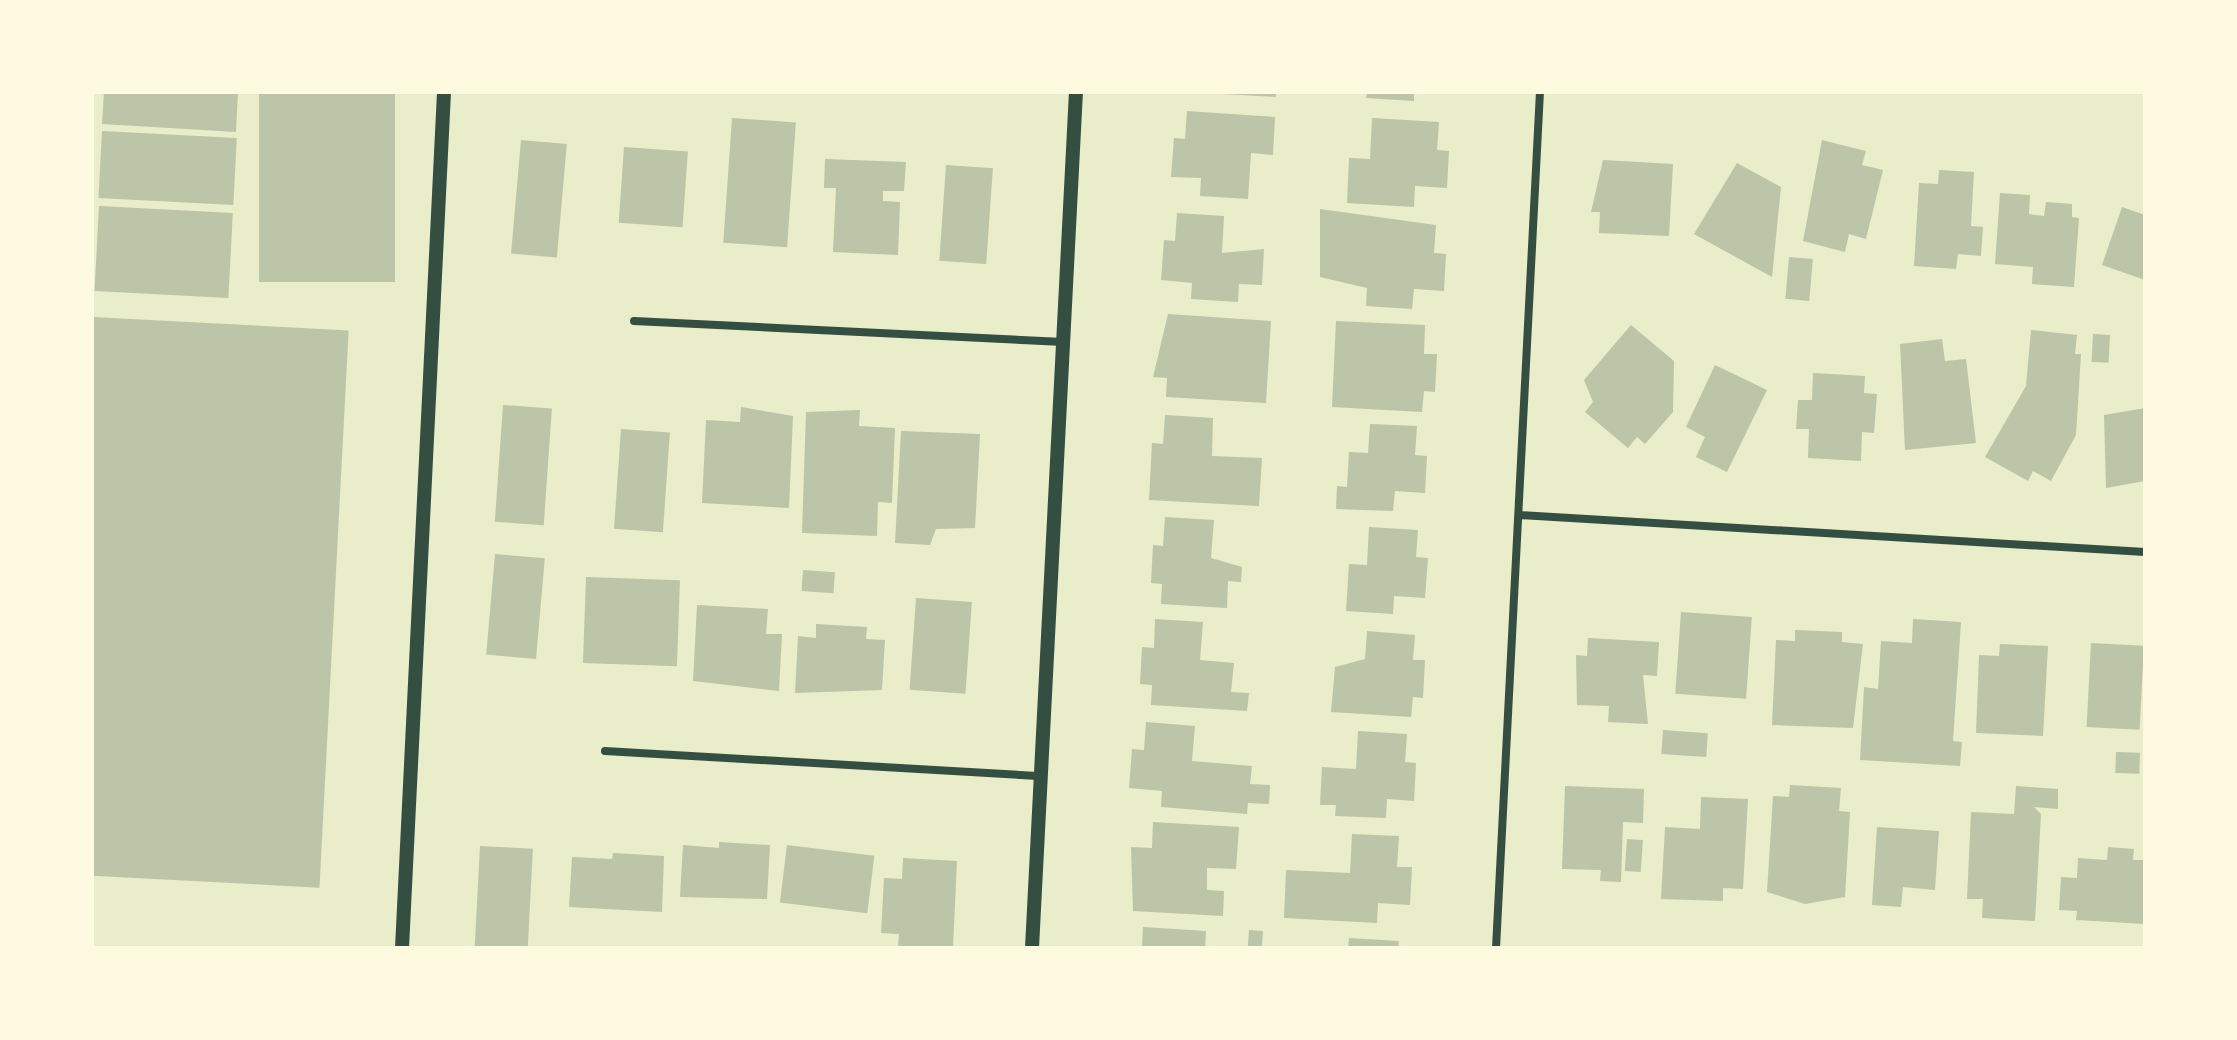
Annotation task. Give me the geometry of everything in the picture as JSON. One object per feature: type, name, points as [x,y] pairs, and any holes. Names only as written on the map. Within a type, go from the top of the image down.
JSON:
[{"type":"street","points":[[402,948],[444,92]]},
{"type":"street","points":[[1032,948],[1076,92]]},
{"type":"street","points":[[1496,948],[1540,92]]},
{"type":"street","points":[[634,321],[1063,342]]},
{"type":"street","points":[[1519,515],[2145,552]]},
{"type":"street","points":[[605,751],[1041,776]]},
{"type":"building","points":[[104,92],[238,92],[236,132],[102,124]]},
{"type":"building","points":[[259,92],[395,92],[395,282],[259,282]]},
{"type":"building","points":[[1276,92],[1276,97],[1223,94]]},
{"type":"building","points":[[1367,92],[1414,92],[1414,101],[1366,98]]},
{"type":"building","points":[[1187,111],[1275,117],[1273,155],[1251,153],[1248,199],[1200,196],[1201,178],[1171,177],[1174,138],[1185,139]]},
{"type":"building","points":[[732,118],[796,122],[787,247],[723,243]]},
{"type":"building","points":[[1372,118],[1439,122],[1437,150],[1449,151],[1447,188],[1415,186],[1414,207],[1347,203],[1349,158],[1370,159]]},
{"type":"building","points":[[102,131],[237,138],[233,205],[98,198]]},
{"type":"building","points":[[521,140],[567,144],[557,258],[511,254]]},
{"type":"building","points":[[1822,140],[1866,151],[1862,165],[1883,170],[1866,239],[1849,234],[1845,252],[1803,241]]},
{"type":"building","points":[[624,147],[688,151],[683,227],[619,223]]},
{"type":"building","points":[[825,159],[906,162],[904,191],[883,191],[883,201],[900,202],[898,255],[833,252],[836,188],[824,188]]},
{"type":"building","points":[[1603,160],[1673,164],[1669,236],[1599,233],[1600,212],[1591,212]]},
{"type":"building","points":[[1737,163],[1781,187],[1772,277],[1694,234]]},
{"type":"building","points":[[946,165],[993,168],[986,264],[939,261]]},
{"type":"building","points":[[1939,170],[1974,172],[1971,226],[1983,227],[1981,256],[1958,254],[1956,269],[1914,266],[1919,183],[1938,184]]},
{"type":"building","points":[[2000,193],[2030,195],[2029,214],[2044,216],[2046,202],[2072,204],[2072,217],[2079,218],[2074,287],[2032,284],[2033,267],[1995,264]]},
{"type":"building","points":[[99,206],[233,213],[228,298],[95,291]]},
{"type":"building","points":[[2122,207],[2145,215],[2145,280],[2102,265]]},
{"type":"building","points":[[1320,209],[1436,225],[1434,253],[1446,254],[1444,291],[1414,289],[1412,309],[1366,306],[1367,288],[1320,277]]},
{"type":"building","points":[[1177,213],[1224,216],[1222,253],[1264,249],[1262,285],[1239,284],[1238,302],[1191,299],[1192,283],[1161,280],[1164,240],[1175,241]]},
{"type":"building","points":[[1789,257],[1813,259],[1809,301],[1785,299]]},
{"type":"building","points":[[1168,314],[1271,321],[1266,403],[1166,397],[1167,378],[1153,377]]},
{"type":"building","points":[[92,317],[349,330],[319,888],[92,876]]},
{"type":"building","points":[[1336,321],[1425,325],[1424,354],[1437,354],[1435,392],[1424,391],[1422,412],[1332,407]]},
{"type":"building","points":[[1631,325],[1674,361],[1673,412],[1645,444],[1637,437],[1628,448],[1585,412],[1593,402],[1584,380]]},
{"type":"building","points":[[2031,330],[2077,335],[2075,354],[2081,354],[2076,435],[2051,481],[2033,471],[2028,481],[1985,457],[2026,386]]},
{"type":"building","points":[[2093,334],[2110,335],[2109,363],[2092,362]]},
{"type":"building","points":[[1942,339],[1945,361],[1966,359],[1976,443],[1905,450],[1900,344]]},
{"type":"building","points":[[1715,365],[1767,390],[1727,472],[1696,457],[1705,437],[1686,427]]},
{"type":"building","points":[[1813,373],[1865,376],[1864,393],[1877,394],[1874,433],[1862,432],[1861,461],[1808,458],[1809,429],[1796,429],[1798,400],[1812,400]]},
{"type":"building","points":[[503,405],[552,408],[544,525],[495,522]]},
{"type":"building","points":[[741,407],[793,416],[789,508],[702,503],[706,420],[740,422]]},
{"type":"building","points":[[2145,408],[2145,481],[2106,488],[2104,415]]},
{"type":"building","points":[[860,410],[859,426],[895,428],[892,503],[878,502],[877,536],[802,533],[806,412]]},
{"type":"building","points":[[1165,415],[1213,418],[1212,456],[1262,458],[1259,506],[1149,500],[1152,443],[1163,444]]},
{"type":"building","points":[[1370,424],[1417,426],[1415,455],[1427,456],[1425,493],[1395,491],[1393,511],[1336,509],[1337,486],[1347,487],[1349,452],[1368,453]]},
{"type":"building","points":[[621,429],[670,432],[663,532],[614,529]]},
{"type":"building","points":[[901,431],[980,434],[975,528],[936,529],[930,545],[895,543]]},
{"type":"building","points":[[1165,517],[1214,520],[1211,558],[1242,567],[1241,582],[1228,581],[1227,608],[1161,604],[1162,584],[1151,583],[1153,545],[1163,546]]},
{"type":"building","points":[[1369,527],[1418,530],[1416,557],[1428,558],[1425,598],[1394,596],[1393,614],[1346,611],[1349,564],[1367,565]]},
{"type":"building","points":[[495,554],[545,558],[536,659],[486,655]]},
{"type":"building","points":[[803,570],[835,572],[833,593],[802,591]]},
{"type":"building","points":[[586,577],[680,580],[677,666],[583,663]]},
{"type":"building","points":[[916,598],[972,602],[965,694],[910,690]]},
{"type":"building","points":[[697,605],[768,609],[766,634],[782,634],[779,691],[693,681]]},
{"type":"building","points":[[1681,612],[1752,617],[1746,699],[1675,694]]},
{"type":"building","points":[[1155,619],[1203,622],[1200,660],[1234,663],[1231,692],[1249,693],[1247,711],[1151,705],[1152,685],[1140,684],[1142,647],[1154,648]]},
{"type":"building","points":[[1913,619],[1961,622],[1953,741],[1962,742],[1960,766],[1860,760],[1864,687],[1878,689],[1881,641],[1912,643]]},
{"type":"building","points":[[816,624],[867,627],[866,639],[885,640],[882,690],[795,693],[798,636],[816,638]]},
{"type":"building","points":[[1795,630],[1842,632],[1842,642],[1863,644],[1853,728],[1772,725],[1776,640],[1795,641]]},
{"type":"building","points":[[1367,631],[1415,635],[1413,660],[1425,660],[1423,698],[1413,697],[1411,717],[1331,712],[1335,667],[1365,659]]},
{"type":"building","points":[[1588,638],[1659,642],[1657,676],[1643,675],[1648,724],[1608,722],[1609,706],[1577,705],[1576,655],[1587,656]]},
{"type":"building","points":[[2091,643],[2144,646],[2140,730],[2087,727]]},
{"type":"building","points":[[2000,644],[2048,646],[2043,736],[1976,733],[1979,655],[1999,656]]},
{"type":"building","points":[[1146,722],[1195,726],[1192,761],[1252,766],[1250,784],[1270,785],[1269,804],[1248,803],[1247,814],[1161,807],[1162,791],[1129,788],[1132,749],[1144,750]]},
{"type":"building","points":[[1663,730],[1708,733],[1706,757],[1661,754]]},
{"type":"building","points":[[1358,731],[1407,734],[1405,762],[1416,763],[1414,801],[1387,799],[1386,818],[1335,816],[1336,805],[1320,805],[1322,767],[1356,769]]},
{"type":"building","points":[[2116,752],[2140,753],[2139,774],[2115,773]]},
{"type":"building","points":[[1790,785],[1841,788],[1839,811],[1850,812],[1845,897],[1805,904],[1767,892],[1773,796],[1789,797]]},
{"type":"building","points":[[1565,786],[1644,789],[1643,823],[1623,822],[1621,882],[1600,881],[1601,870],[1562,869]]},
{"type":"building","points":[[2016,786],[2058,789],[2058,809],[2034,807],[2041,814],[2035,921],[1982,918],[1983,899],[1967,899],[1971,812],[2014,814]]},
{"type":"building","points":[[1701,797],[1748,799],[1743,889],[1723,888],[1723,901],[1661,899],[1665,827],[1700,829]]},
{"type":"building","points":[[1153,822],[1239,827],[1236,869],[1207,868],[1207,890],[1224,891],[1223,916],[1133,911],[1131,847],[1152,848]]},
{"type":"building","points":[[1877,827],[1939,831],[1935,890],[1903,887],[1901,907],[1872,905]]},
{"type":"building","points":[[1352,834],[1399,836],[1397,867],[1412,867],[1410,905],[1378,903],[1377,923],[1284,918],[1286,870],[1350,873]]},
{"type":"building","points":[[1627,839],[1643,840],[1641,872],[1625,871]]},
{"type":"building","points":[[719,842],[770,845],[767,899],[680,897],[683,845],[719,848]]},
{"type":"building","points":[[787,845],[874,856],[867,913],[780,903]]},
{"type":"building","points":[[480,846],[533,849],[528,948],[475,948]]},
{"type":"building","points":[[2108,847],[2134,849],[2133,860],[2145,860],[2145,924],[2076,920],[2077,911],[2059,910],[2061,877],[2077,878],[2078,858],[2107,860]]},
{"type":"building","points":[[613,853],[664,856],[662,912],[569,907],[572,857],[612,859]]},
{"type":"building","points":[[903,858],[957,861],[953,948],[898,948],[899,934],[881,933],[884,878],[902,879]]},
{"type":"building","points":[[1143,927],[1206,931],[1205,948],[1142,948]]},
{"type":"building","points":[[1249,930],[1263,931],[1262,948],[1248,948]]},
{"type":"building","points":[[1349,938],[1399,941],[1398,948],[1348,948]]}]
